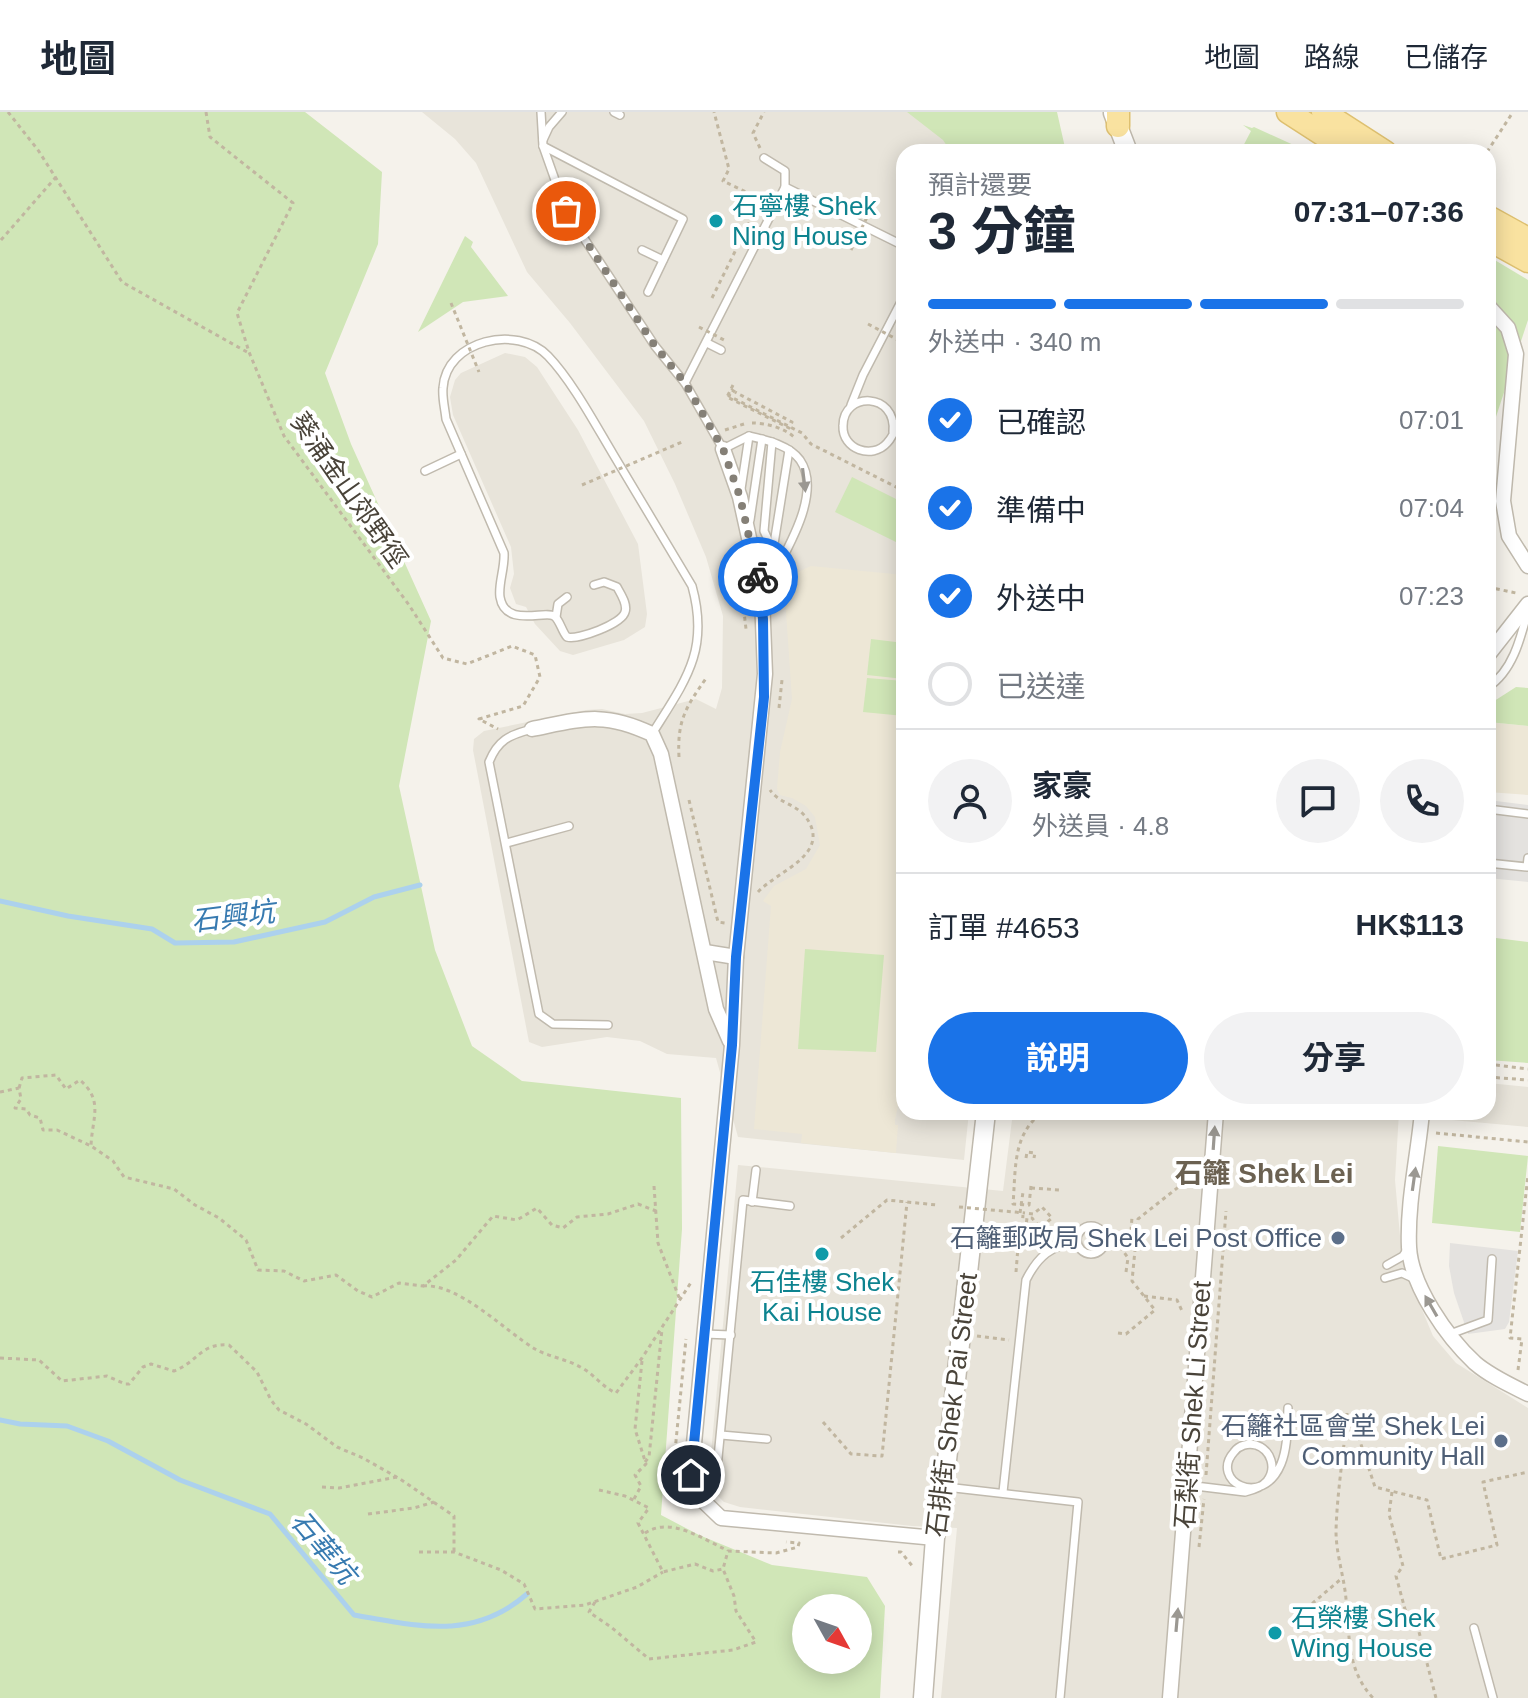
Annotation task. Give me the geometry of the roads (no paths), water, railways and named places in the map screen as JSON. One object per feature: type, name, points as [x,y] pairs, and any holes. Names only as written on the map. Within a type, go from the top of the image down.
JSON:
[{"type":"main road","points":[[1288,112],[1338,144]]},
{"type":"main road","points":[[1323,112],[1373,144]]},
{"type":"main road","points":[[1496,221],[1528,239]]},
{"type":"main road","points":[[1496,243],[1528,261]]},
{"type":"street","points":[[1116,117],[1125,144]]},
{"type":"street","points":[[1496,315],[1508,328],[1516,354],[1504,519],[1509,536],[1528,566]]},
{"type":"street","points":[[723,449],[749,530],[762,597],[765,674],[736,957],[732,1045],[691,1475],[694,1492],[721,1518],[935,1538]]},
{"type":"street","points":[[1496,645],[1528,607]]},
{"type":"street","points":[[532,729],[588,718],[612,719],[652,734],[661,754],[716,1009],[732,1045]]},
{"type":"street","points":[[705,952],[736,957]]},
{"type":"street","name":"石排街 Shek Pai Street","points":[[923,1698],[935,1538],[944,1487],[985,1120]]},
{"type":"street","name":"石梨街 Shek Li Street","points":[[1170,1698],[1215,1120]]},
{"type":"street","points":[[1421,1120],[1410,1209],[1412,1268],[1448,1334],[1477,1364],[1528,1394]]},
{"type":"lane","points":[[541,112],[543,143],[566,211],[655,346],[685,383],[723,449],[749,436],[789,450],[801,461],[807,480],[805,504],[797,529],[762,597]]},
{"type":"lane","points":[[543,143],[549,127],[562,112]]},
{"type":"lane","points":[[543,143],[683,219],[648,292]]},
{"type":"lane","points":[[685,383],[785,187],[785,171],[764,158]]},
{"type":"lane","points":[[785,187],[896,242]]},
{"type":"lane","points":[[642,250],[663,260]]},
{"type":"lane","points":[[896,311],[842,424],[847,441],[860,451],[885,446],[896,426]]},
{"type":"lane","points":[[556,617],[549,614],[535,618],[522,616],[504,607],[500,598],[505,569],[504,553],[446,419],[442,386],[451,366],[472,345],[497,338],[538,348],[549,357],[589,415],[692,586],[700,613],[699,639],[682,687],[652,734]]},
{"type":"lane","points":[[707,343],[721,350]]},
{"type":"lane","points":[[849,409],[864,401],[880,403],[892,415],[893,432]]},
{"type":"lane","points":[[740,497],[749,436]]},
{"type":"lane","points":[[749,530],[762,439]]},
{"type":"lane","points":[[772,442],[764,531],[773,550],[776,567]]},
{"type":"lane","points":[[773,550],[789,450]]},
{"type":"lane","points":[[425,471],[461,454]]},
{"type":"lane","points":[[567,597],[558,604],[556,617],[563,633],[572,639],[619,620],[625,612],[625,605],[617,587],[604,582],[594,585]]},
{"type":"lane","points":[[1496,682],[1514,655],[1528,607]]},
{"type":"lane","points":[[532,729],[508,735],[495,747],[489,762],[539,1014],[553,1024],[608,1025]]},
{"type":"lane","points":[[1496,810],[1528,814]]},
{"type":"lane","points":[[507,843],[569,826]]},
{"type":"lane","points":[[1496,864],[1527,867],[1528,858]]},
{"type":"lane","points":[[752,1202],[756,1170]]},
{"type":"lane","points":[[717,1468],[743,1200],[790,1206]]},
{"type":"lane","points":[[1092,1227],[1103,1233],[1105,1242],[1101,1250],[1093,1254],[1084,1252],[1077,1241],[1083,1229],[1092,1227]]},
{"type":"lane","points":[[1003,1492],[1026,1280],[1037,1258],[1058,1245],[1077,1241]]},
{"type":"lane","points":[[1387,1265],[1403,1256],[1409,1246]]},
{"type":"lane","points":[[1448,1334],[1488,1320],[1492,1259]]},
{"type":"lane","points":[[1385,1278],[1402,1273],[1417,1280]]},
{"type":"lane","points":[[704,1334],[731,1335]]},
{"type":"lane","points":[[1187,1485],[1245,1492],[1257,1488],[1265,1483],[1272,1470],[1270,1456],[1259,1446],[1245,1445],[1238,1448],[1229,1460],[1227,1467],[1233,1481],[1238,1486],[1252,1489],[1261,1487],[1268,1483],[1281,1464],[1285,1449],[1288,1408]]},
{"type":"lane","points":[[721,1435],[767,1439]]},
{"type":"lane","points":[[944,1487],[1078,1502],[1060,1698]]},
{"type":"lane","points":[[1474,1628],[1493,1698]]},
{"type":"waterway","name":"石興坑","points":[[0,901],[68,916],[152,929],[175,943],[234,942],[325,922],[374,897],[420,885]]},
{"type":"waterway","name":"石華坑","points":[[0,1420],[67,1426],[108,1441],[180,1480],[270,1514],[354,1615],[423,1626],[465,1624],[507,1609],[527,1594]]},
{"type":"place","name":"石寧樓 Shek Ning House","points":[[716,221]]},
{"type":"place","name":"石籬郵政局 Shek Lei Post Office","points":[[1338,1238]]},
{"type":"place","name":"石佳樓 Shek Kai House","points":[[822,1254]]},
{"type":"place","name":"石籬社區會堂 Shek Lei Community Hall","points":[[1501,1441]]},
{"type":"place","name":"石榮樓 Shek Wing House","points":[[1275,1633]]},
{"type":"district","name":"石籬 Shek Lei","points":[[1264,1173]]}]
